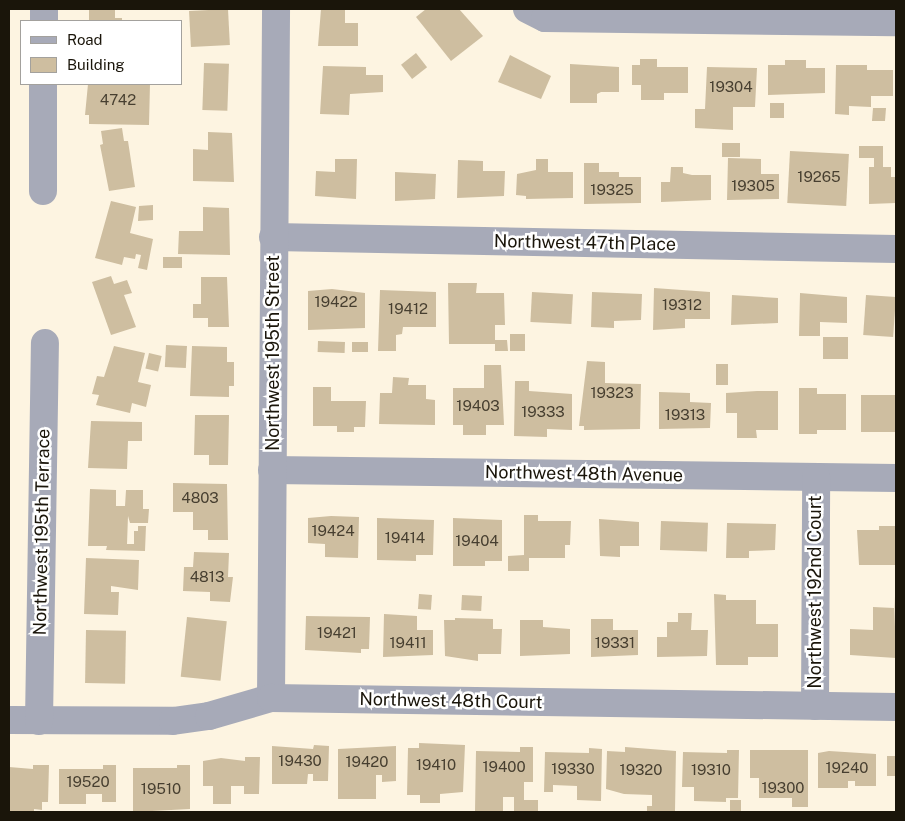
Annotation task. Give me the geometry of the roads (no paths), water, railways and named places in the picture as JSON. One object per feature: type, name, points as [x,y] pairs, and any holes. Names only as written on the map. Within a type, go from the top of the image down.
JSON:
[{"type":"street","name":"Northwest 195th Street","points":[[271,698],[276,9]]},
{"type":"street","points":[[527,9],[545,18],[896,22]]},
{"type":"street","points":[[43,191],[44,85]]},
{"type":"street","name":"Northwest 47th Place","points":[[273,237],[896,249]]},
{"type":"street","name":"Northwest 195th Terrace","points":[[39,721],[45,343]]},
{"type":"street","name":"Northwest 48th Avenue","points":[[272,470],[896,478]]},
{"type":"street","name":"Northwest 192nd Court","points":[[815,706],[816,477]]},
{"type":"street","name":"Northwest 48th Court","points":[[9,720],[173,721],[209,716],[271,698],[896,707]]}]
